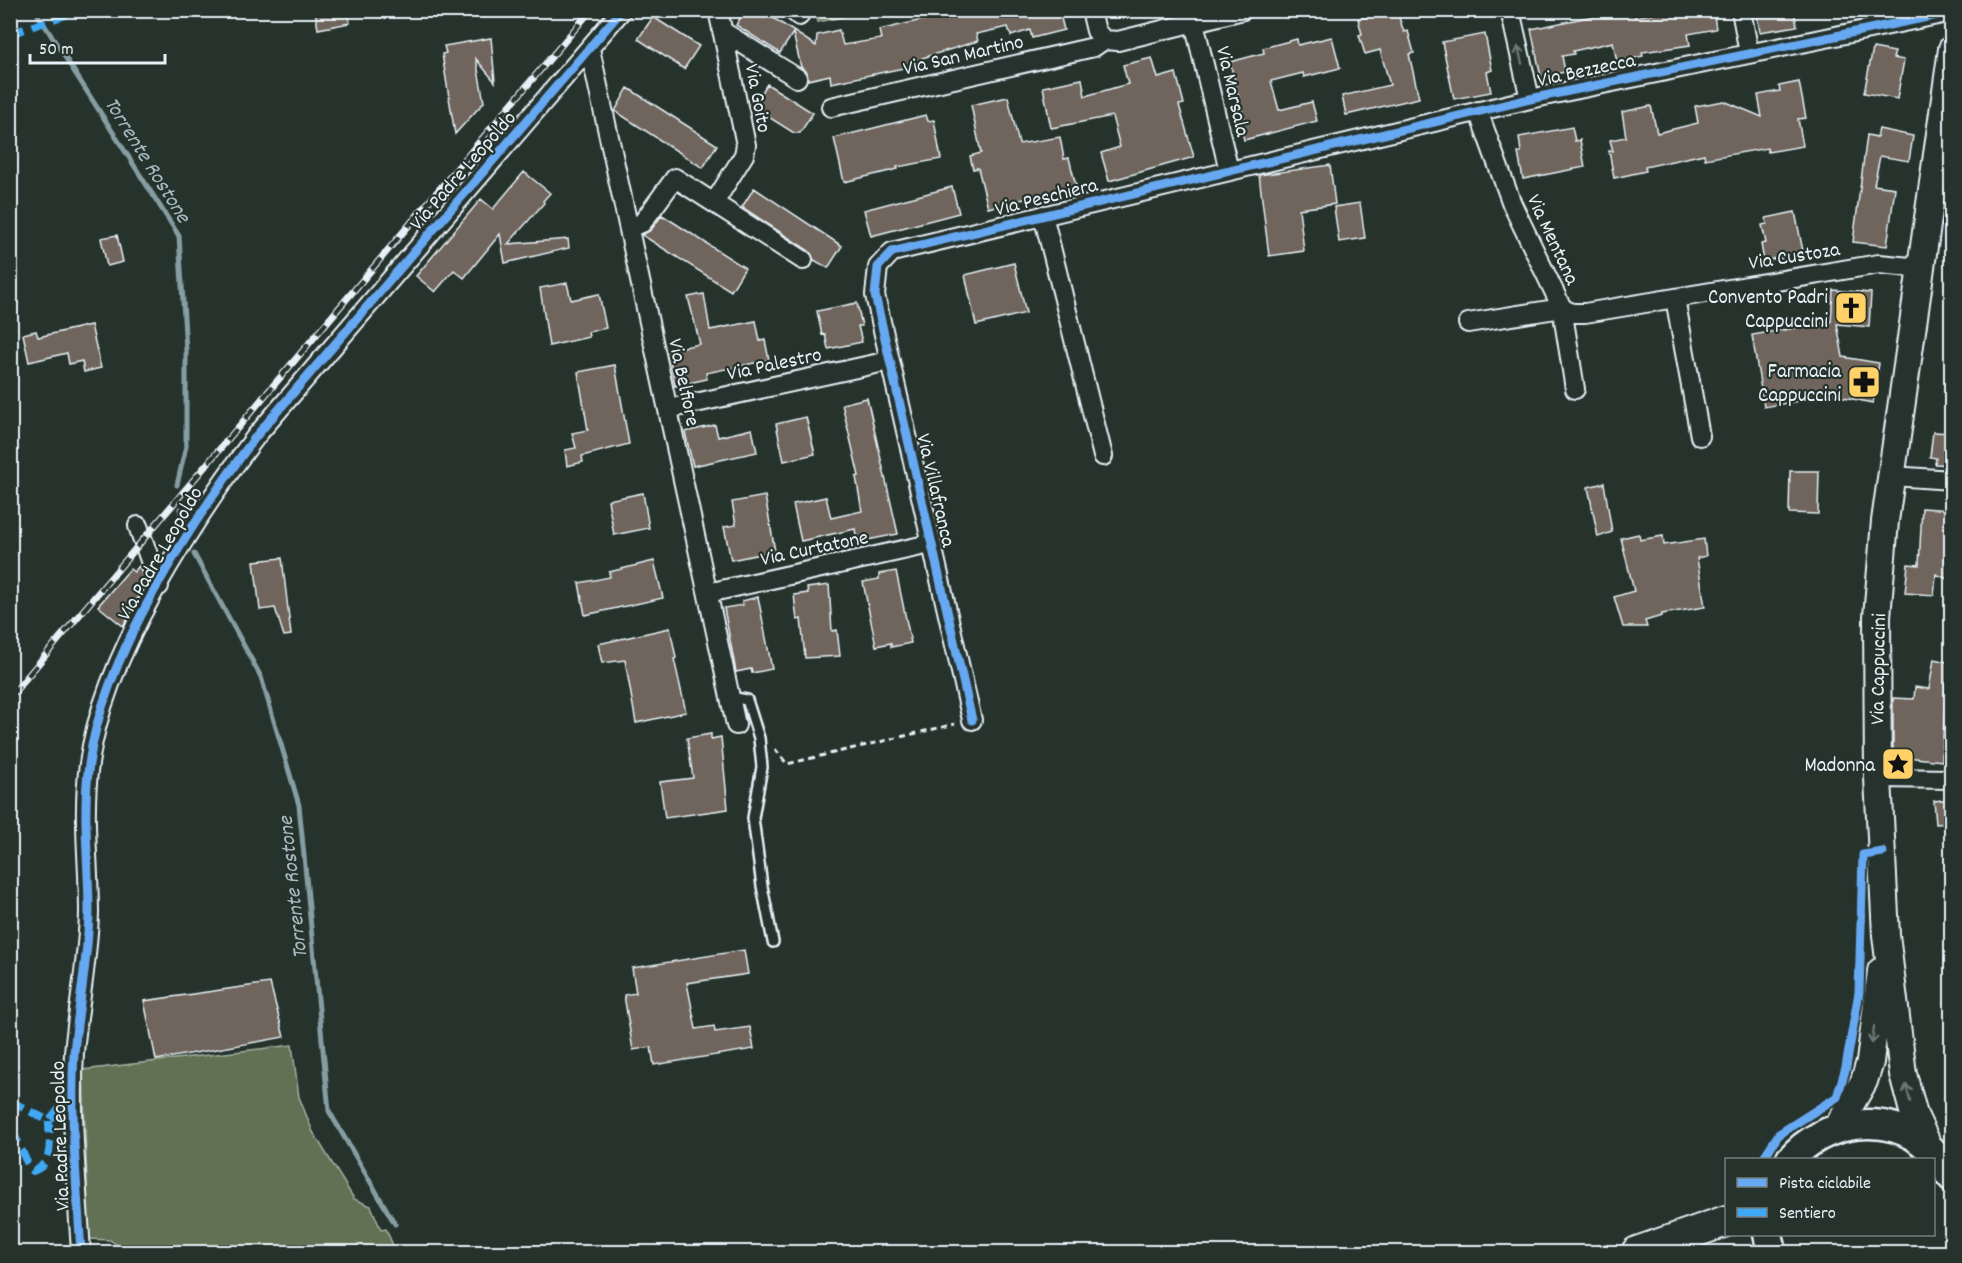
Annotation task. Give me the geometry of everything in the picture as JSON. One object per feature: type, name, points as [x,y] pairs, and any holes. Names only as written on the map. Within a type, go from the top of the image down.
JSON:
[{"type":"highway","points":[[1637,1252],[1725,1221]]},
{"type":"main road","name":"Via Cappuccini","points":[[1929,1147],[1914,1115],[1904,1074],[1886,935],[1878,778],[1877,617],[1885,521],[1952,49]]},
{"type":"main road","name":"Via Cappuccini","points":[[1838,1128],[1864,1082],[1870,1062],[1886,935]]},
{"type":"main road","points":[[1792,1158],[1816,1137],[1838,1128],[1864,1124],[1890,1127],[1915,1137],[1929,1147],[1952,1177]]},
{"type":"main road","points":[[1768,1236],[1772,1252]]},
{"type":"street","name":"Via Padre Leopoldo","points":[[81,1252],[73,1094],[89,914],[84,825],[89,762],[104,703],[126,646],[210,498],[257,435],[622,10]]},
{"type":"street","name":"Via Goito","points":[[714,203],[744,155],[746,145],[718,10]]},
{"type":"street","points":[[1091,10],[1096,31],[1104,40]]},
{"type":"street","name":"Via San Martino","points":[[831,107],[1094,47],[1104,40],[1118,41],[1243,10]]},
{"type":"street","points":[[1510,10],[1530,99]]},
{"type":"street","points":[[1742,10],[1749,53]]},
{"type":"street","name":"Via Bezzecca","points":[[1229,171],[1530,99],[1952,12]]},
{"type":"street","name":"Via Marsala","points":[[1194,22],[1229,171]]},
{"type":"street","name":"Via Goito","points":[[722,31],[797,78]]},
{"type":"street","name":"Via Belfiore","points":[[590,49],[736,724]]},
{"type":"street","name":"Via Mentana","points":[[1478,111],[1512,204],[1562,308],[1575,389]]},
{"type":"street","name":"Via Peschiera","points":[[878,267],[892,252],[1229,171]]},
{"type":"street","points":[[630,227],[642,224],[675,178],[803,260]]},
{"type":"street","points":[[1043,215],[1102,456]]},
{"type":"street","name":"Via Custoza","points":[[1468,323],[1562,308],[1572,313],[1585,313],[1880,264],[1921,268]]},
{"type":"street","name":"Via Villafranca","points":[[878,267],[875,295],[972,720]]},
{"type":"street","points":[[1675,298],[1700,436]]},
{"type":"street","name":"Via Palestro","points":[[668,410],[889,361]]},
{"type":"street","points":[[1892,476],[1952,480]]},
{"type":"street","name":"Via Padre Leopoldo","points":[[138,526],[159,586]]},
{"type":"street","name":"Via Curtatone","points":[[708,593],[930,544]]},
{"type":"street","points":[[1878,778],[1952,779]]},
{"type":"lane","points":[[730,697],[747,700],[759,738],[762,767],[753,818],[762,886],[773,942]]},
{"type":"path","points":[[759,738],[771,745],[787,764],[972,720]]},
{"type":"green space","points":[[815,10],[869,11],[818,22]]},
{"type":"green space","points":[[292,1045],[299,1097],[313,1132],[354,1199],[371,1206],[381,1230],[386,1229],[395,1250],[120,1247],[110,1240],[89,1239],[83,1070]]},
{"type":"building","points":[[315,10],[348,10],[350,23],[318,29]]},
{"type":"building","points":[[745,10],[761,10],[816,46],[817,35],[839,30],[843,45],[881,39],[879,30],[935,17],[934,14],[946,10],[1059,10],[1064,30],[1032,38],[1030,30],[1011,36],[1008,27],[976,34],[978,41],[922,58],[923,64],[831,83],[830,75],[808,80],[807,72],[801,67],[793,33],[780,53],[736,25]]},
{"type":"building","points":[[1622,10],[1634,10],[1635,17],[1676,10],[1713,10],[1716,29],[1688,34],[1690,45],[1642,52],[1643,56],[1617,62],[1613,42],[1573,51],[1574,54],[1562,56],[1565,72],[1541,77],[1531,29]]},
{"type":"building","points":[[1756,10],[1794,10],[1797,26],[1760,32]]},
{"type":"building","points":[[1382,12],[1382,16],[1397,12],[1404,32],[1408,31],[1414,53],[1409,54],[1419,98],[1346,115],[1342,96],[1390,85],[1380,50],[1365,54],[1359,35],[1362,34],[1358,19]]},
{"type":"building","points":[[653,17],[699,46],[684,69],[638,39]]},
{"type":"building","points":[[1485,34],[1492,70],[1487,72],[1491,92],[1454,99],[1442,42]]},
{"type":"building","points":[[1332,37],[1340,68],[1304,77],[1303,73],[1271,81],[1279,110],[1312,102],[1317,121],[1244,140],[1239,120],[1244,119],[1230,62],[1264,53],[1263,48],[1297,39],[1298,45]]},
{"type":"building","points":[[491,38],[495,82],[476,59],[484,102],[455,134],[442,54],[446,53],[444,46]]},
{"type":"building","points":[[1873,48],[1895,52],[1893,58],[1904,60],[1897,99],[1864,93]]},
{"type":"building","points":[[1152,58],[1158,78],[1176,73],[1184,104],[1179,105],[1194,157],[1109,181],[1101,153],[1120,147],[1112,116],[1051,128],[1043,87],[1082,79],[1085,96],[1128,84],[1123,65]]},
{"type":"building","points":[[1799,82],[1806,118],[1798,119],[1803,146],[1768,152],[1767,148],[1705,159],[1704,154],[1645,167],[1646,171],[1614,178],[1609,151],[1613,151],[1610,140],[1626,137],[1622,112],[1651,106],[1657,133],[1698,123],[1695,106],[1724,101],[1762,117],[1758,95],[1780,91],[1779,86]]},
{"type":"building","points":[[767,84],[813,113],[800,133],[794,133],[753,107]]},
{"type":"building","points":[[628,88],[717,145],[703,168],[615,111]]},
{"type":"building","points":[[1008,97],[1019,144],[1060,137],[1064,159],[1069,158],[1076,186],[988,208],[978,168],[973,169],[970,156],[981,153],[971,105]]},
{"type":"building","points":[[926,115],[928,121],[934,120],[941,159],[897,167],[898,169],[844,182],[834,138]]},
{"type":"building","points":[[1572,127],[1575,141],[1580,140],[1585,167],[1523,179],[1518,153],[1521,152],[1519,137]]},
{"type":"building","points":[[1879,129],[1913,136],[1909,161],[1880,156],[1874,185],[1895,188],[1887,246],[1853,242],[1867,135],[1877,137]]},
{"type":"building","points":[[1330,165],[1335,204],[1299,209],[1304,251],[1269,256],[1259,175]]},
{"type":"building","points":[[524,172],[550,193],[508,244],[568,239],[569,248],[505,263],[500,234],[464,278],[454,270],[435,292],[416,276],[481,199],[493,209]]},
{"type":"building","points":[[952,187],[959,213],[871,236],[864,210]]},
{"type":"building","points":[[754,188],[842,246],[828,268],[814,260],[809,251],[742,207]]},
{"type":"building","points":[[1360,203],[1365,238],[1339,242],[1334,207]]},
{"type":"building","points":[[1795,212],[1804,256],[1782,261],[1781,257],[1764,261],[1761,244],[1766,243],[1762,225],[1767,224],[1766,218]]},
{"type":"building","points":[[662,215],[745,268],[731,291],[642,235],[651,230]]},
{"type":"building","points":[[117,235],[123,262],[107,266],[101,238]]},
{"type":"building","points":[[1014,263],[1026,313],[976,325],[965,275]]},
{"type":"building","points":[[567,283],[571,300],[599,294],[606,328],[588,332],[589,337],[549,346],[540,288]]},
{"type":"building","points":[[1833,290],[1871,293],[1869,327],[1837,324],[1843,357],[1879,363],[1873,403],[1834,395],[1764,407],[1752,335],[1831,322]]},
{"type":"building","points":[[704,294],[710,330],[756,321],[760,341],[765,340],[769,360],[706,373],[707,379],[675,386],[668,350],[700,344],[688,297]]},
{"type":"building","points":[[857,303],[862,326],[858,326],[862,342],[828,349],[825,334],[822,335],[817,311]]},
{"type":"building","points":[[91,325],[101,368],[84,372],[82,361],[69,364],[67,353],[29,362],[23,334],[36,331],[38,337]]},
{"type":"building","points":[[615,365],[629,444],[582,456],[583,462],[567,466],[565,450],[576,448],[572,433],[588,430],[578,372]]},
{"type":"building","points":[[867,398],[898,534],[857,542],[855,529],[801,541],[793,504],[826,497],[831,518],[862,511],[856,477],[859,476],[842,404]]},
{"type":"building","points":[[806,417],[815,454],[784,461],[776,424]]},
{"type":"building","points":[[715,425],[718,437],[752,429],[757,452],[693,466],[685,432]]},
{"type":"building","points":[[1933,432],[1952,433],[1952,465],[1935,464],[1936,458],[1930,457]]},
{"type":"building","points":[[1790,471],[1819,471],[1818,514],[1789,513]]},
{"type":"building","points":[[1604,483],[1612,532],[1598,537],[1588,487]]},
{"type":"building","points":[[643,493],[649,528],[614,535],[608,500]]},
{"type":"building","points":[[765,496],[775,551],[731,560],[724,527],[736,525],[732,502]]},
{"type":"building","points":[[1922,508],[1952,510],[1952,581],[1936,574],[1934,595],[1905,593],[1908,564],[1919,565]]},
{"type":"building","points":[[1639,534],[1640,540],[1663,536],[1664,545],[1704,539],[1706,556],[1697,558],[1705,607],[1662,614],[1662,616],[1645,621],[1647,627],[1623,627],[1614,597],[1634,591],[1621,538]]},
{"type":"building","points":[[282,558],[291,635],[284,636],[275,608],[260,610],[254,561]]},
{"type":"building","points":[[654,561],[663,598],[585,615],[579,583],[610,577],[609,572]]},
{"type":"building","points":[[139,566],[146,583],[123,626],[98,606],[130,569],[134,572]]},
{"type":"building","points":[[896,571],[911,643],[891,647],[891,643],[876,646],[863,582],[879,579],[879,574]]},
{"type":"building","points":[[829,585],[832,631],[837,630],[840,656],[805,658],[801,619],[797,620],[794,595],[808,593],[807,588]]},
{"type":"building","points":[[758,597],[772,669],[752,673],[751,669],[736,672],[724,608],[743,605],[742,601]]},
{"type":"building","points":[[670,628],[676,658],[674,659],[686,712],[636,723],[625,660],[602,663],[598,644]]},
{"type":"building","points":[[1934,659],[1952,663],[1952,682],[1946,682],[1942,761],[1906,757],[1905,760],[1893,759],[1893,698],[1914,699],[1915,687],[1929,689]]},
{"type":"building","points":[[711,734],[711,739],[721,737],[728,809],[665,818],[660,782],[693,778],[687,738]]},
{"type":"building","points":[[1952,799],[1952,823],[1936,824],[1934,801]]},
{"type":"building","points":[[744,950],[748,974],[687,983],[696,1029],[714,1026],[715,1032],[750,1027],[754,1049],[654,1065],[651,1047],[633,1050],[624,995],[636,993],[632,968]]},
{"type":"building","points":[[270,983],[284,1037],[156,1060],[144,1001]]},
{"type":"waterway","name":"Torrente Rostone","points":[[35,10],[179,236],[186,351],[186,446],[177,485]]},
{"type":"waterway","name":"Torrente Rostone","points":[[180,509],[182,516]]},
{"type":"waterway","name":"Torrente Rostone","points":[[194,554],[261,677],[299,805],[329,1111],[395,1224]]},
{"type":"railway","points":[[10,697],[591,10]]},
{"type":"marked path","points":[[10,34],[80,10]]},
{"type":"marked path","points":[[10,1101],[49,1121],[72,1094]]},
{"type":"marked path","points":[[10,1130],[33,1171],[40,1167],[48,1157],[49,1121]]},
{"type":"cycle path","points":[[81,1252],[74,1152],[73,1078],[89,913],[87,783],[98,722],[112,679],[131,635],[179,548],[257,435],[622,10]]},
{"type":"cycle path","points":[[972,720],[875,295],[878,267],[892,252],[1530,99],[1952,12]]},
{"type":"cycle path","points":[[1763,1158],[1779,1134],[1837,1097],[1846,1067],[1859,992],[1863,855],[1883,852]]},
{"type":"place","name":"Convento Padri Cappuccini","points":[[1851,308]]},
{"type":"place","name":"Farmacia Cappuccini","points":[[1864,382]]},
{"type":"place","name":"Madonna","points":[[1898,764]]}]
